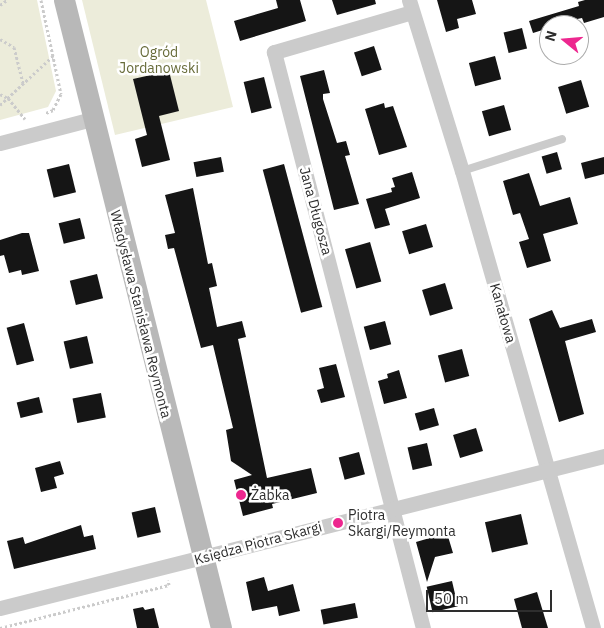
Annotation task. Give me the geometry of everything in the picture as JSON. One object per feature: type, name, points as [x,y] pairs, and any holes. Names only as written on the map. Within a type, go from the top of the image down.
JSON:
[{"type":"main road","name":"Władysława Stanisława Reymonta","points":[[64,0],[92,119],[221,628]]},
{"type":"street","name":"Kanałowa","points":[[411,6],[462,171],[593,628]]},
{"type":"street","name":"Jana Długosza","points":[[394,508],[274,52],[411,6]]},
{"type":"street","points":[[0,143],[92,119]]},
{"type":"street","name":"Księdza Piotra Skargi","points":[[0,608],[604,456]]},
{"type":"street","points":[[394,508],[423,628]]},
{"type":"lane","points":[[462,171],[562,139]]},
{"type":"path","points":[[0,5],[7,0]]},
{"type":"path","points":[[41,0],[61,94],[53,110]]},
{"type":"path","points":[[0,39],[14,47],[22,83]]},
{"type":"path","points":[[0,105],[53,56]]},
{"type":"path","points":[[0,94],[8,98],[26,119]]},
{"type":"path","points":[[0,628],[169,584]]},
{"type":"green space","points":[[0,0],[37,0],[56,91],[48,107],[0,120]]},
{"type":"green space","name":"Ogród Jordanowski","points":[[82,0],[206,0],[233,107],[115,135]]},
{"type":"building","points":[[276,0],[300,0],[306,21],[240,41],[234,21],[278,8]]},
{"type":"building","points":[[332,0],[375,0],[376,4],[337,15]]},
{"type":"building","points":[[437,0],[472,0],[476,14],[457,19],[459,28],[446,32]]},
{"type":"building","points":[[604,0],[604,17],[589,22],[589,15],[549,15],[579,6],[578,2]]},
{"type":"building","points":[[539,18],[539,31],[533,33],[529,21]]},
{"type":"building","points":[[522,28],[527,48],[509,53],[504,33]]},
{"type":"building","points":[[374,46],[382,70],[362,76],[354,52]]},
{"type":"building","points":[[495,56],[501,79],[475,86],[469,63]]},
{"type":"building","points":[[324,70],[330,93],[323,94],[323,99],[337,143],[346,141],[350,155],[345,156],[359,204],[334,210],[300,76]]},
{"type":"building","points":[[169,71],[179,111],[159,116],[170,160],[142,167],[135,139],[147,135],[133,79]]},
{"type":"building","points":[[264,77],[272,108],[251,113],[244,82]]},
{"type":"building","points":[[581,80],[589,107],[566,114],[558,87]]},
{"type":"building","points":[[384,103],[385,108],[393,106],[407,147],[379,155],[365,109]]},
{"type":"building","points":[[504,105],[511,130],[489,136],[482,111]]},
{"type":"building","points":[[557,152],[562,169],[547,174],[542,156]]},
{"type":"building","points":[[221,157],[224,172],[196,177],[194,162]]},
{"type":"building","points":[[604,157],[604,174],[585,179],[581,163]]},
{"type":"building","points":[[69,164],[76,192],[54,198],[47,170]]},
{"type":"building","points":[[284,164],[322,307],[301,313],[263,170]]},
{"type":"building","points":[[412,172],[420,198],[385,209],[390,225],[375,229],[366,199],[392,192],[391,188],[395,187],[392,178]]},
{"type":"building","points":[[529,173],[540,206],[570,197],[578,224],[543,234],[551,261],[527,268],[519,242],[529,239],[520,213],[513,215],[503,181]]},
{"type":"building","points":[[193,188],[208,264],[212,263],[217,286],[209,288],[217,327],[242,321],[246,337],[238,339],[267,478],[311,468],[317,493],[272,504],[273,508],[243,516],[234,480],[252,475],[231,461],[226,430],[233,428],[213,345],[201,348],[174,248],[168,249],[165,235],[175,233],[165,195]]},
{"type":"building","points":[[80,218],[85,238],[64,244],[59,223]]},
{"type":"building","points":[[426,224],[433,247],[409,254],[402,231]]},
{"type":"building","points":[[22,233],[29,233],[39,271],[22,275],[21,270],[9,273],[4,255],[0,256],[0,240]]},
{"type":"building","points":[[370,242],[381,281],[356,289],[345,249]]},
{"type":"building","points":[[97,274],[103,298],[76,305],[70,281]]},
{"type":"building","points":[[445,283],[453,309],[430,316],[422,290]]},
{"type":"building","points":[[552,310],[560,328],[592,319],[596,332],[565,341],[584,414],[559,422],[529,319]]},
{"type":"building","points":[[385,321],[391,344],[370,350],[364,327]]},
{"type":"building","points":[[24,323],[34,361],[17,365],[7,328]]},
{"type":"building","points":[[87,336],[93,363],[70,369],[64,341]]},
{"type":"building","points":[[462,349],[469,376],[445,383],[438,355]]},
{"type":"building","points":[[336,364],[345,397],[321,403],[317,390],[324,388],[319,368]]},
{"type":"building","points":[[399,370],[407,398],[384,404],[378,381],[388,378],[387,374]]},
{"type":"building","points":[[101,393],[106,418],[77,423],[73,399]]},
{"type":"building","points":[[39,397],[43,413],[21,418],[17,403]]},
{"type":"building","points":[[434,408],[439,425],[420,431],[415,414]]},
{"type":"building","points":[[476,428],[483,451],[460,458],[453,435]]},
{"type":"building","points":[[427,443],[432,465],[413,470],[408,447]]},
{"type":"building","points":[[359,452],[365,474],[345,480],[339,457]]},
{"type":"building","points":[[60,461],[64,474],[54,477],[57,488],[41,492],[35,468]]},
{"type":"building","points":[[155,507],[161,532],[137,538],[132,512]]},
{"type":"building","points":[[521,514],[528,544],[492,553],[485,522]]},
{"type":"building","points":[[81,525],[84,537],[93,535],[96,549],[14,569],[7,541],[23,537],[25,544]]},
{"type":"building","points":[[447,533],[453,553],[435,557],[427,582],[416,542]]},
{"type":"building","points":[[264,577],[268,591],[293,584],[300,611],[279,616],[277,606],[252,611],[246,582]]},
{"type":"building","points":[[452,581],[458,606],[433,612],[427,587]]},
{"type":"building","points":[[537,592],[548,628],[522,628],[514,599]]},
{"type":"building","points":[[355,603],[358,618],[324,624],[321,610]]},
{"type":"building","points":[[143,607],[145,610],[154,608],[159,628],[137,628],[133,609]]},
{"type":"place","name":"Żabka","points":[[241,495]]},
{"type":"place","name":"Piotra Skargi/Reymonta","points":[[338,523]]}]
